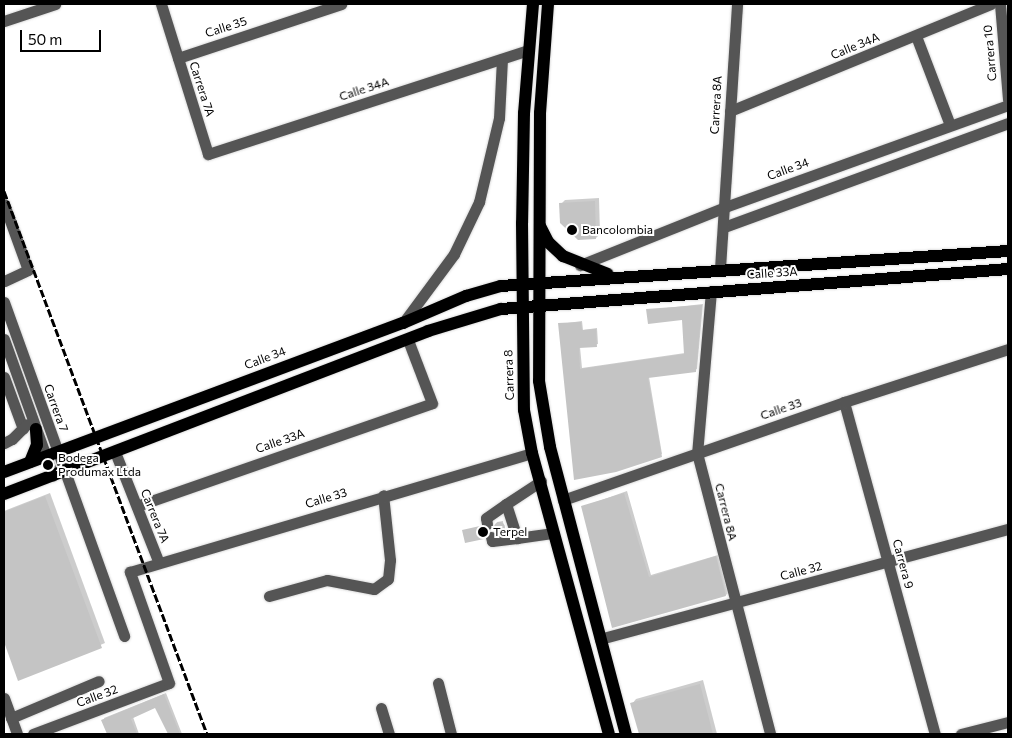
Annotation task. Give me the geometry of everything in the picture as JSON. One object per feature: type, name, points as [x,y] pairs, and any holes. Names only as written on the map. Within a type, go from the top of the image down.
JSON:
[{"type":"main road","name":"Carrera 8","points":[[532,4],[524,113],[521,284],[524,410],[532,453],[609,734]]},
{"type":"main road","points":[[548,4],[540,113],[538,305],[542,407],[563,500],[626,734]]},
{"type":"main road","points":[[539,223],[555,249],[580,264],[616,276]]},
{"type":"main road","name":"Calle 33A","points":[[539,286],[616,276],[720,268],[1008,251]]},
{"type":"main road","name":"Calle 33A","points":[[538,305],[1008,269]]},
{"type":"main road","points":[[521,306],[539,286],[649,281],[668,272]]},
{"type":"main road","name":"Calle 34","points":[[4,472],[403,323],[466,296],[501,286],[521,284],[539,286]]},
{"type":"main road","points":[[4,494],[472,317],[521,306],[538,305]]},
{"type":"main road","points":[[287,365],[293,384]]},
{"type":"main road","points":[[30,462],[37,445],[34,424]]},
{"type":"street","points":[[4,22],[56,4]]},
{"type":"street","name":"Carrera 7A","points":[[161,4],[208,154]]},
{"type":"street","name":"Calle 35","points":[[178,58],[341,4]]},
{"type":"street","name":"Carrera 8A","points":[[720,268],[737,4]]},
{"type":"street","name":"Calle 34A","points":[[730,111],[991,4]]},
{"type":"street","name":"Carrera 10","points":[[1000,4],[1008,100]]},
{"type":"street","points":[[916,36],[950,125]]},
{"type":"street","name":"Calle 34A","points":[[208,154],[529,50]]},
{"type":"street","points":[[403,323],[454,254],[478,202],[499,118],[502,59]]},
{"type":"street","name":"Calle 34","points":[[580,264],[725,207],[1008,105]]},
{"type":"street","points":[[724,227],[897,162],[1008,123]]},
{"type":"street","points":[[892,146],[897,162]]},
{"type":"street","points":[[4,204],[28,270],[4,281]]},
{"type":"street","name":"Carrera 8A","points":[[711,291],[697,453],[770,734]]},
{"type":"street","name":"Carrera 7","points":[[4,302],[58,474],[124,636]]},
{"type":"street","name":"Carrera 7","points":[[4,339],[34,424],[52,454]]},
{"type":"street","name":"Calle 33A","points":[[136,506],[432,403],[408,340]]},
{"type":"street","name":"Calle 33","points":[[563,500],[844,402],[1008,349]]},
{"type":"street","points":[[4,377],[23,429]]},
{"type":"street","name":"Carrera 9","points":[[844,402],[934,734]]},
{"type":"street","points":[[4,443],[23,429],[34,424]]},
{"type":"street","name":"Carrera 7A","points":[[115,452],[159,563]]},
{"type":"street","name":"Calle 33","points":[[169,683],[129,573],[383,495],[532,453]]},
{"type":"street","points":[[487,524],[486,518],[541,482]]},
{"type":"street","points":[[269,596],[327,580],[374,589],[388,579],[390,560],[383,495]]},
{"type":"street","points":[[506,504],[517,538]]},
{"type":"street","name":"Calle 32","points":[[600,639],[1008,529]]},
{"type":"street","points":[[491,538],[492,541],[554,533]]},
{"type":"street","points":[[11,718],[99,681]]},
{"type":"street","name":"Calle 32","points":[[33,734],[169,683]]},
{"type":"street","points":[[438,683],[451,734]]},
{"type":"street","points":[[4,698],[17,734]]},
{"type":"street","points":[[380,708],[389,734]]},
{"type":"street","points":[[962,734],[1008,722]]},
{"type":"building","points":[[595,201],[596,239],[578,240],[560,223],[559,203]]},
{"type":"building","points":[[702,305],[696,372],[648,378],[662,457],[616,472],[574,480],[558,323],[581,322],[582,330],[596,329],[597,347],[579,348],[580,369],[684,354],[682,320],[648,324],[646,309]]},
{"type":"building","points":[[624,493],[649,577],[716,556],[726,596],[612,628],[581,506]]},
{"type":"building","points":[[45,496],[102,648],[18,681],[4,642],[4,512]]},
{"type":"building","points":[[499,521],[505,527],[499,533],[493,527]]},
{"type":"building","points":[[480,526],[486,531],[484,539],[465,543],[462,530]]},
{"type":"building","points":[[700,684],[713,734],[639,734],[630,703]]},
{"type":"building","points":[[164,694],[180,734],[168,734],[155,708],[131,719],[137,734],[107,734],[101,720]]},
{"type":"railway","points":[[4,191],[207,734]]},
{"type":"place","name":"Bancolombia","points":[[572,230]]},
{"type":"place","name":"Bodega Produmax Ltda","points":[[48,465]]},
{"type":"place","name":"Terpel","points":[[483,532]]}]
